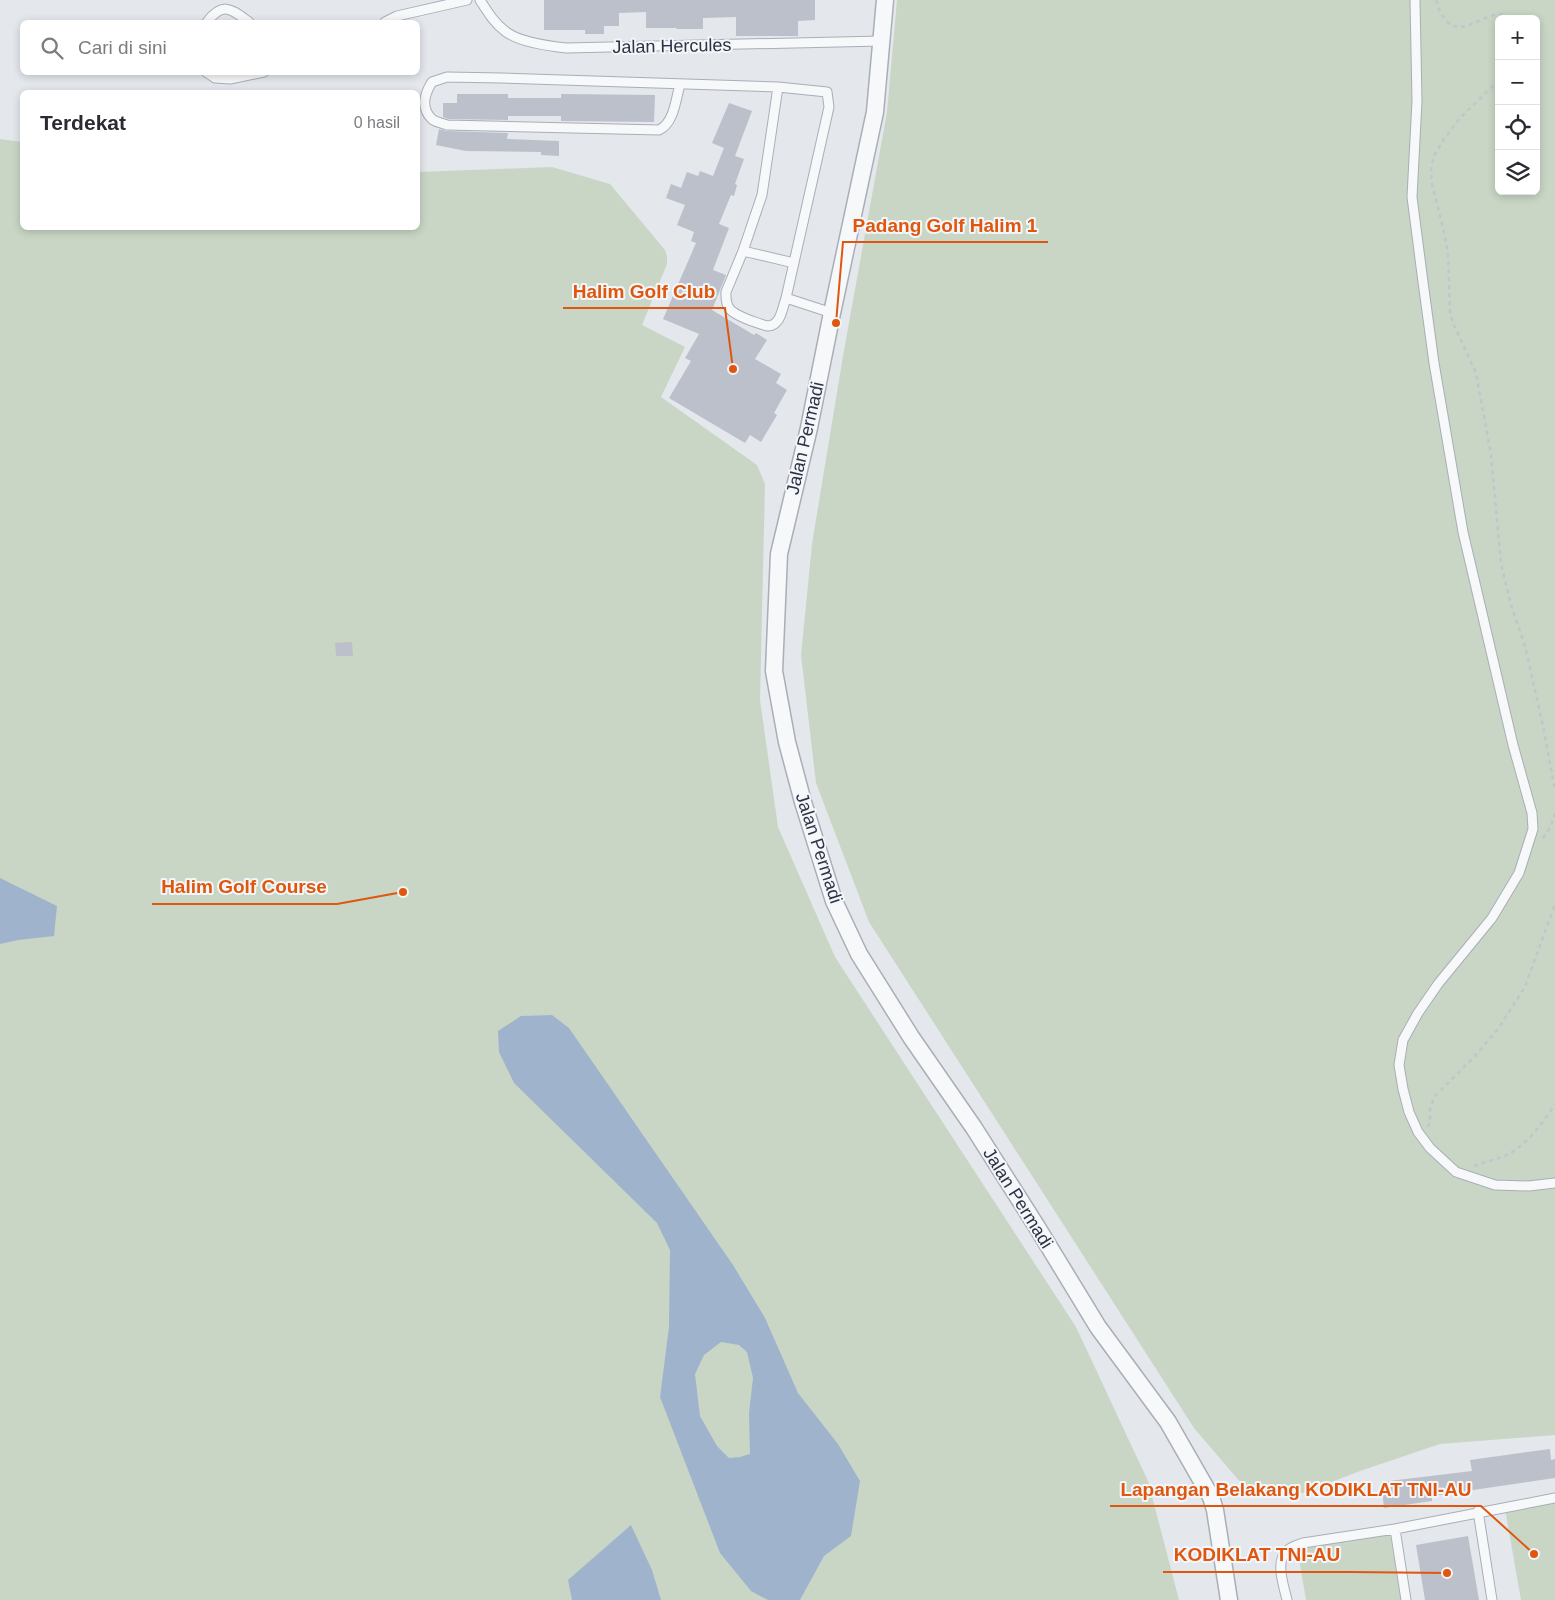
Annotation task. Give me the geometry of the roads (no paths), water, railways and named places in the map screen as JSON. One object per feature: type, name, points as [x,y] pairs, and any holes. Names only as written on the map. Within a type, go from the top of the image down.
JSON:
[{"type":"street","name":"Jalan Permadi","points":[[885,0],[875,112],[809,428],[783,534],[778,568],[774,671],[787,742],[803,802],[834,901],[859,954],[911,1037],[984,1145],[1098,1327],[1168,1422],[1211,1497],[1218,1524],[1229,1600]]},
{"type":"lane","points":[[389,20],[398,16],[467,0]]},
{"type":"lane","name":"Jalan Hercules","points":[[480,0],[490,16],[506,32],[532,43],[566,48],[882,40]]},
{"type":"lane","points":[[1415,0],[1417,101],[1412,197],[1425,300],[1463,532],[1511,736],[1532,813],[1533,829],[1518,873],[1492,918],[1438,984],[1418,1013],[1403,1040],[1399,1065],[1409,1112],[1418,1132],[1430,1148],[1456,1172],[1495,1185],[1529,1186],[1555,1183]]},
{"type":"lane","points":[[209,20],[220,9],[228,9],[247,20]]},
{"type":"lane","points":[[210,75],[215,78],[230,79],[249,75]]},
{"type":"lane","points":[[680,84],[672,116],[665,127],[659,130],[447,125],[432,119],[425,109],[425,93],[432,82],[447,77],[680,84],[778,87],[827,92],[829,107],[786,298],[778,322],[773,326],[762,325],[733,313],[726,302],[726,292],[743,251],[762,195],[778,87]]},
{"type":"lane","points":[[743,251],[794,263]]},
{"type":"lane","points":[[786,298],[832,313]]},
{"type":"lane","points":[[1287,1600],[1281,1571],[1281,1559],[1289,1548],[1303,1543],[1395,1529],[1555,1498]]},
{"type":"lane","points":[[1478,1512],[1492,1600]]},
{"type":"lane","points":[[1395,1529],[1406,1600]]},
{"type":"water","points":[[0,878],[57,906],[54,936],[0,944]]},
{"type":"water","points":[[552,1015],[569,1028],[733,1265],[765,1318],[798,1393],[838,1444],[860,1481],[851,1536],[824,1556],[800,1600],[768,1600],[751,1591],[720,1553],[660,1397],[669,1327],[670,1250],[657,1223],[514,1083],[499,1052],[498,1031],[521,1016]],"holes":[[[721,1342],[739,1345],[747,1352],[753,1378],[749,1413],[750,1454],[729,1458],[717,1446],[700,1416],[695,1374],[704,1355]]]},
{"type":"water","points":[[631,1525],[652,1570],[661,1600],[572,1600],[568,1580]]},
{"type":"place","name":"Padang Golf Halim 1","points":[[836,323]]},
{"type":"place","name":"Halim Golf Club","points":[[733,369]]},
{"type":"place","name":"Halim Golf Course","points":[[403,892]]},
{"type":"place","name":"Lapangan Belakang KODIKLAT TNI-AU","points":[[1534,1554]]},
{"type":"place","name":"KODIKLAT TNI-AU","points":[[1447,1573]]}]
